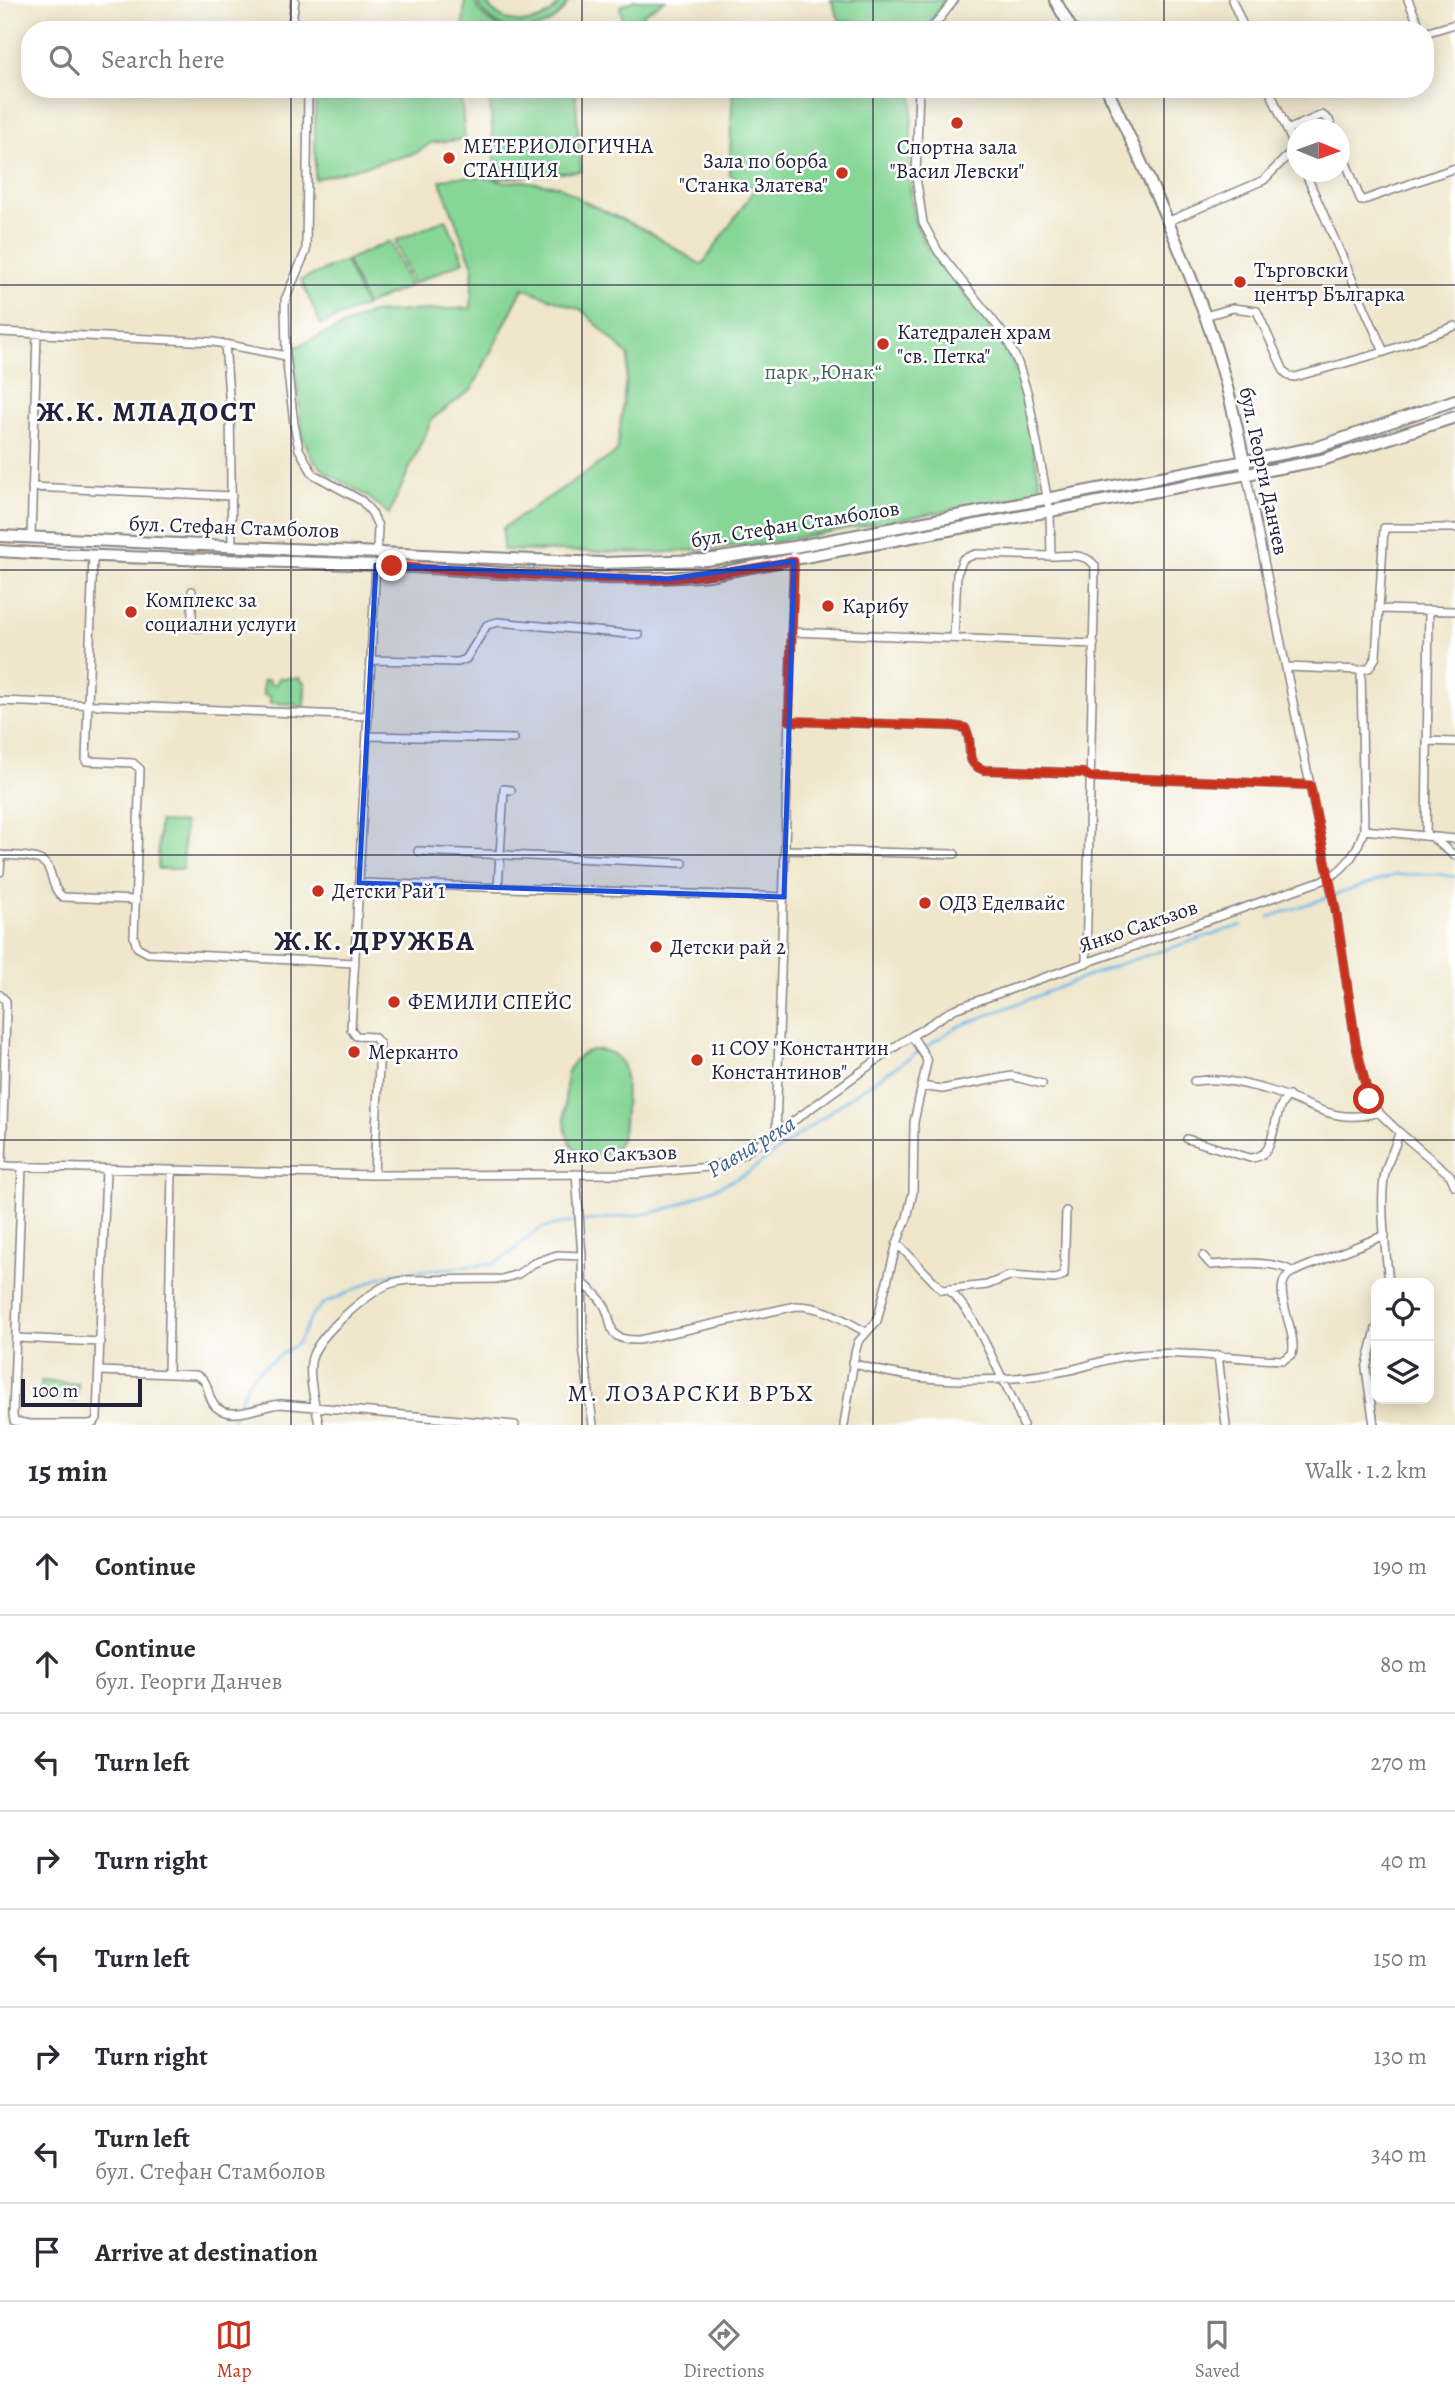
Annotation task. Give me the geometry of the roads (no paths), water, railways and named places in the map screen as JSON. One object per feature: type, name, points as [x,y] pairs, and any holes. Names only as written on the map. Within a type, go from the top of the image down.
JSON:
[{"type":"main road","points":[[1055,0],[1067,21]]},
{"type":"main road","name":"бул. Георги Данчев","points":[[1111,98],[1167,222],[1205,316],[1223,374],[1246,473]]},
{"type":"main road","name":"бул. Стефан Стамболов","points":[[0,536],[602,563],[706,560],[794,547],[1318,447],[1455,400]]},
{"type":"main road","name":"бул. Стефан Стамболов","points":[[0,551],[376,565],[604,579],[709,575],[1322,460],[1455,417]]},
{"type":"main road","points":[[376,565],[377,551]]},
{"type":"street","points":[[292,21],[295,0]]},
{"type":"street","points":[[938,21],[954,0]]},
{"type":"street","points":[[1233,0],[1241,21]]},
{"type":"street","points":[[1408,0],[1417,21]]},
{"type":"street","points":[[1434,30],[1455,23]]},
{"type":"street","points":[[308,98],[306,251],[285,300],[286,356],[294,424],[299,449],[313,474],[362,502],[372,513],[378,526],[377,551]]},
{"type":"street","points":[[919,98],[916,177],[923,223],[938,251],[1009,343],[1025,384],[1050,513],[1051,556]]},
{"type":"street","points":[[1275,98],[1287,130]]},
{"type":"street","points":[[1167,222],[1264,180],[1287,159]]},
{"type":"street","points":[[1350,174],[1361,201],[1454,171]]},
{"type":"street","points":[[1309,182],[1384,352]]},
{"type":"street","points":[[1205,316],[1233,308],[1257,311],[1284,371],[1295,377],[1384,352],[1455,326]]},
{"type":"street","points":[[0,332],[225,344],[286,356]]},
{"type":"street","points":[[31,538],[37,334]]},
{"type":"street","points":[[225,344],[230,408],[232,547]]},
{"type":"street","name":"бул. Георги Данчев","points":[[1246,473],[1336,912],[1356,1045],[1369,1099],[1379,1112]]},
{"type":"street","points":[[32,487],[232,496]]},
{"type":"street","points":[[1286,667],[1369,668],[1375,662],[1384,528],[1455,528]]},
{"type":"street","points":[[776,1132],[794,547]]},
{"type":"street","points":[[954,638],[957,574],[963,559],[976,554],[1085,556],[1091,559],[1095,566],[1086,963]]},
{"type":"street","points":[[93,556],[86,761],[133,763],[140,769],[134,941],[137,947],[144,952],[355,963]]},
{"type":"street","points":[[374,1175],[380,1044],[376,1038],[356,1036],[351,1031],[376,565]]},
{"type":"street","points":[[192,591],[192,628],[200,628]]},
{"type":"street","points":[[1379,609],[1455,611]]},
{"type":"street","points":[[1429,610],[1429,837]]},
{"type":"street","points":[[371,660],[458,663],[466,659],[487,625],[498,622],[639,635]]},
{"type":"street","points":[[792,632],[1094,644]]},
{"type":"street","points":[[1329,878],[1343,869],[1351,859],[1364,830],[1361,670]]},
{"type":"street","points":[[0,701],[368,716]]},
{"type":"street","points":[[789,721],[965,728],[970,735],[970,759],[978,768],[984,770],[1310,785]]},
{"type":"street","points":[[367,736],[514,738]]},
{"type":"street","points":[[1427,741],[1455,742]]},
{"type":"street","points":[[498,888],[504,789],[511,790]]},
{"type":"street","points":[[1364,830],[1455,839]]},
{"type":"street","points":[[1429,837],[1455,856]]},
{"type":"street","points":[[785,850],[955,854]]},
{"type":"street","points":[[418,851],[683,863]]},
{"type":"street","points":[[0,872],[1,855],[40,860],[47,866],[56,892],[63,897],[136,900]]},
{"type":"street","name":"Янко Сакъзов","points":[[1,1166],[374,1175],[636,1174],[709,1167],[744,1154],[914,1040],[954,1009],[1329,878]]},
{"type":"street","points":[[359,883],[784,897]]},
{"type":"street","points":[[0,995],[6,1001],[1,1166]]},
{"type":"street","points":[[844,1425],[852,1363],[859,1342],[877,1321],[912,1192],[914,1122],[927,1062],[914,1040]]},
{"type":"street","points":[[921,1086],[942,1088],[1012,1076],[1042,1084]]},
{"type":"street","points":[[1194,1081],[1227,1082],[1262,1088],[1289,1096],[1328,1114],[1360,1115],[1379,1112],[1452,1175],[1455,1186]]},
{"type":"street","points":[[1186,1139],[1250,1158],[1259,1158],[1268,1148],[1279,1108],[1289,1096]]},
{"type":"street","points":[[1389,1278],[1384,1181],[1399,1132]]},
{"type":"street","points":[[22,1166],[13,1415],[14,1421],[20,1423],[94,1423],[97,1418],[106,1169]]},
{"type":"street","points":[[168,1373],[173,1171]]},
{"type":"street","points":[[576,1174],[582,1256],[583,1346],[593,1425]]},
{"type":"street","points":[[897,1243],[942,1290],[987,1285],[1009,1276],[1055,1279],[1065,1275],[1066,1211]]},
{"type":"street","points":[[852,1363],[914,1375],[961,1380],[1068,1370],[1127,1356],[1218,1355],[1283,1360],[1292,1354],[1293,1332],[1285,1310],[1282,1288],[1284,1278],[1385,1235]]},
{"type":"street","points":[[318,1425],[310,1367],[313,1355],[338,1323],[377,1291],[408,1280],[502,1279],[557,1255],[582,1256]]},
{"type":"street","points":[[1203,1256],[1211,1265],[1270,1265],[1288,1268],[1293,1272]]},
{"type":"street","points":[[582,1282],[603,1303],[611,1330],[616,1337],[626,1340],[796,1306],[827,1310],[866,1332]]},
{"type":"street","points":[[948,1289],[966,1307],[979,1326],[1023,1425]]},
{"type":"street","points":[[16,1338],[101,1342]]},
{"type":"street","points":[[1373,1341],[1366,1369],[1374,1425]]},
{"type":"street","points":[[1218,1355],[1226,1425]]},
{"type":"street","points":[[100,1371],[202,1377],[207,1383],[210,1400],[217,1408],[229,1412],[241,1413],[267,1405],[316,1406],[515,1425]]},
{"type":"waterway","name":"Равна река","points":[[1269,917],[1395,875],[1438,874],[1455,877]]},
{"type":"waterway","name":"Равна река","points":[[230,1425],[248,1381],[261,1368],[298,1343],[312,1315],[323,1304],[396,1273],[492,1264],[511,1253],[541,1228],[652,1213],[676,1206],[746,1174],[853,1095],[955,1028],[1117,965],[1242,925]]},
{"type":"place","name":"Спортна зала \"Васил Левски\"","points":[[957,123]]},
{"type":"place","name":"МЕТЕРИОЛОГИЧНА СТАНЦИЯ","points":[[449,158]]},
{"type":"place","name":"Зала по борба \"Станка Златева\"","points":[[842,173]]},
{"type":"place","name":"Търговски център Българка","points":[[1240,282]]},
{"type":"place","name":"Катедрален храм \"св. Петка\"","points":[[883,344]]},
{"type":"place","name":"Карибу","points":[[828,606]]},
{"type":"place","name":"Комплекс за социални услуги","points":[[131,612]]},
{"type":"place","name":"Детски Рай 1","points":[[318,891]]},
{"type":"place","name":"ОДЗ Еделвайс","points":[[925,903]]},
{"type":"place","name":"Детски рай 2","points":[[656,947]]},
{"type":"place","name":"ФЕМИЛИ СПЕЙС","points":[[394,1002]]},
{"type":"place","name":"Мерканто","points":[[354,1052]]},
{"type":"place","name":"11 СОУ \"Константин Константинов\"","points":[[697,1060]]},
{"type":"district","name":"Ж.К. МЛАДОСТ","points":[[147,411]]},
{"type":"district","name":"Ж.К. ДРУЖБА","points":[[375,940]]},
{"type":"district","name":"М. ЛОЗАРСКИ ВРЪХ","points":[[691,1393]]},
{"type":"park label","name":"парк „Юнак“","points":[[823,372]]}]
